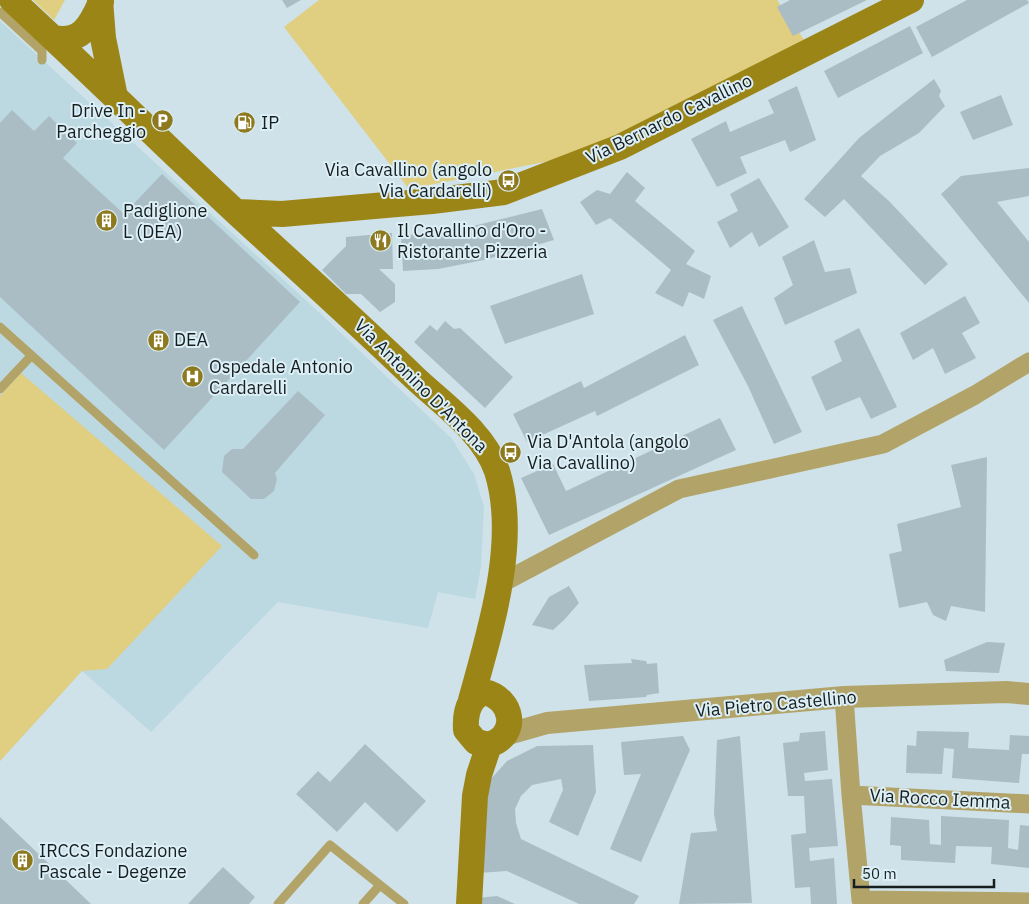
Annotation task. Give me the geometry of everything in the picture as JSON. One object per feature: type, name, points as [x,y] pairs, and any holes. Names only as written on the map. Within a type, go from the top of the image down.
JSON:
[{"type":"main road","name":"Via Antonino D'Antona","points":[[12,0],[47,49],[116,97],[345,311],[485,446],[497,471],[503,498],[504,536],[500,584],[480,665],[477,696]]},
{"type":"main road","name":"Via Bernardo Cavallino","points":[[237,212],[282,214],[432,202],[504,192],[620,147],[911,0]]},
{"type":"main road","points":[[47,49],[64,40],[75,38],[93,20],[101,1]]},
{"type":"main road","points":[[101,1],[103,38],[116,97]]},
{"type":"main road","points":[[469,904],[475,796],[479,776],[497,740],[510,722],[507,708],[499,698],[477,696],[466,730],[476,742],[497,740]]},
{"type":"street","points":[[500,584],[679,489],[883,444],[975,395],[1029,362]]},
{"type":"street","name":"Via Pietro Castellino","points":[[497,740],[548,723],[844,697],[1006,692],[1029,694]]},
{"type":"street","name":"Via Rocco Iemma","points":[[844,697],[850,795],[860,900],[1029,902]]},
{"type":"street","name":"Via Pietro Castellino","points":[[507,708],[548,723]]},
{"type":"street","name":"Via Rocco Iemma","points":[[850,795],[1029,804]]},
{"type":"lane","points":[[0,12],[42,51],[47,49]]},
{"type":"lane","points":[[0,327],[254,555]]},
{"type":"lane","points":[[0,389],[31,356]]},
{"type":"lane","points":[[278,904],[330,845],[404,904]]},
{"type":"lane","points":[[363,904],[380,885]]},
{"type":"shaded area","points":[[33,0],[65,0],[54,20]]},
{"type":"shaded area","points":[[319,0],[777,0],[805,41],[620,147],[409,189],[284,27]]},
{"type":"shaded area","name":"Ospedale Antonio Cardarelli","points":[[0,21],[322,315],[452,439],[474,474],[484,507],[481,567],[475,599],[438,592],[428,628],[278,602],[151,732],[82,671],[0,761]]},
{"type":"shaded area","points":[[21,373],[222,546],[107,669],[82,671],[0,761],[0,396]]},
{"type":"building","points":[[282,0],[301,0],[287,8]]},
{"type":"building","points":[[790,0],[867,0],[793,36],[777,7]]},
{"type":"building","points":[[967,0],[1027,0],[1029,3],[932,57],[916,27]]},
{"type":"building","points":[[910,26],[923,53],[838,98],[824,71]]},
{"type":"building","points":[[934,79],[941,91],[939,96],[945,106],[919,133],[880,156],[861,176],[890,202],[948,264],[925,285],[844,199],[825,217],[804,199],[859,138]]},
{"type":"building","points":[[797,86],[816,140],[790,152],[785,140],[740,157],[747,173],[717,187],[691,139],[726,121],[730,132],[774,113],[768,100]]},
{"type":"building","points":[[1001,95],[1013,125],[973,140],[960,112]]},
{"type":"building","points":[[12,110],[34,131],[49,116],[77,143],[63,158],[124,214],[162,174],[300,302],[164,450],[0,297],[0,123]]},
{"type":"building","points":[[1029,168],[1029,196],[997,202],[1029,242],[1029,303],[941,194],[961,176]]},
{"type":"building","points":[[627,172],[645,188],[635,201],[695,251],[686,264],[711,276],[704,299],[689,292],[683,307],[655,293],[671,270],[610,218],[596,225],[580,202],[597,190],[610,194]]},
{"type":"building","points":[[759,178],[789,227],[759,247],[752,232],[730,248],[717,222],[738,211],[730,194]]},
{"type":"building","points":[[542,209],[554,240],[484,260],[438,269],[403,271],[401,236],[469,227]]},
{"type":"building","points":[[392,233],[393,269],[379,269],[395,284],[395,302],[380,312],[361,294],[346,294],[322,270],[346,246],[346,237]]},
{"type":"building","points":[[814,240],[825,272],[850,268],[857,293],[785,325],[774,298],[793,285],[782,257]]},
{"type":"building","points":[[582,274],[594,314],[505,344],[490,306]]},
{"type":"building","points":[[965,296],[980,323],[962,333],[976,358],[945,374],[933,348],[913,360],[900,333]]},
{"type":"building","points":[[742,306],[802,432],[774,444],[748,386],[713,320]]},
{"type":"building","points":[[445,321],[454,329],[460,328],[513,377],[485,408],[414,342],[430,325],[437,331]]},
{"type":"building","points":[[859,328],[897,407],[871,419],[860,397],[826,411],[811,377],[842,361],[834,341]]},
{"type":"building","points":[[685,335],[699,365],[597,416],[595,411],[527,442],[513,414],[581,381],[584,388]]},
{"type":"building","points":[[298,391],[325,415],[275,473],[277,479],[274,491],[264,499],[251,499],[222,472],[224,456],[232,449],[243,449]]},
{"type":"building","points":[[720,418],[736,450],[549,535],[521,478],[553,464],[566,491]]},
{"type":"building","points":[[987,457],[985,612],[951,606],[946,621],[933,615],[927,602],[899,608],[889,554],[902,551],[897,524],[961,507],[951,465]]},
{"type":"building","points":[[569,586],[579,603],[565,619],[553,630],[532,625],[549,597]]},
{"type":"building","points":[[987,642],[1005,643],[999,673],[946,671],[944,660]]},
{"type":"building","points":[[631,659],[646,661],[647,664],[657,663],[659,693],[647,695],[646,697],[589,701],[584,665],[632,663]]},
{"type":"building","points":[[825,731],[828,770],[804,773],[805,781],[832,779],[838,846],[809,848],[810,861],[834,858],[837,904],[811,904],[810,887],[795,888],[791,835],[806,833],[804,796],[788,796],[783,743],[799,741],[800,733]]},
{"type":"building","points":[[917,731],[969,732],[968,748],[1009,750],[1010,735],[1029,736],[1029,754],[1022,754],[1019,783],[952,778],[954,749],[944,748],[942,774],[906,773],[907,745],[916,746]]},
{"type":"building","points":[[683,736],[690,750],[641,862],[610,849],[641,774],[624,775],[621,742]]},
{"type":"building","points":[[740,736],[752,903],[679,904],[691,833],[717,831],[714,814],[717,740]]},
{"type":"building","points":[[365,744],[426,801],[397,832],[365,802],[337,832],[296,794],[318,771],[330,782]]},
{"type":"building","points":[[593,745],[596,792],[578,836],[549,822],[563,790],[561,779],[532,785],[521,796],[515,809],[516,823],[521,839],[639,896],[634,904],[579,904],[507,871],[478,873],[490,780],[507,761],[537,746]]},
{"type":"building","points":[[941,816],[1009,820],[1008,848],[1018,850],[1020,825],[1029,826],[1029,868],[991,864],[992,847],[956,846],[955,863],[901,860],[901,846],[890,845],[891,817],[929,820],[930,844],[941,845]]},
{"type":"building","name":"IRCCS Fondazione Pascale - Degenze","points":[[0,817],[91,904],[0,904]]},
{"type":"building","name":"IRCCS Fondazione Pascale - Degenze","points":[[223,867],[255,897],[249,904],[188,904]]},
{"type":"building","points":[[497,896],[515,904],[478,904],[478,898]]},
{"type":"place","name":"Drive In - Parcheggio","points":[[162,121]]},
{"type":"place","name":"IP","points":[[245,123]]},
{"type":"place","name":"Via Cavallino (angolo Via Cardarelli)","points":[[508,180]]},
{"type":"place","name":"Padiglione L (DEA)","points":[[107,221]]},
{"type":"place","name":"Il Cavallino d'Oro - Ristorante Pizzeria","points":[[381,241]]},
{"type":"place","name":"DEA","points":[[158,340]]},
{"type":"place","name":"Ospedale Antonio Cardarelli","points":[[193,377]]},
{"type":"place","name":"Via D'Antola (angolo Via Cavallino)","points":[[511,452]]},
{"type":"place","name":"IRCCS Fondazione Pascale - Degenze","points":[[23,861]]}]
